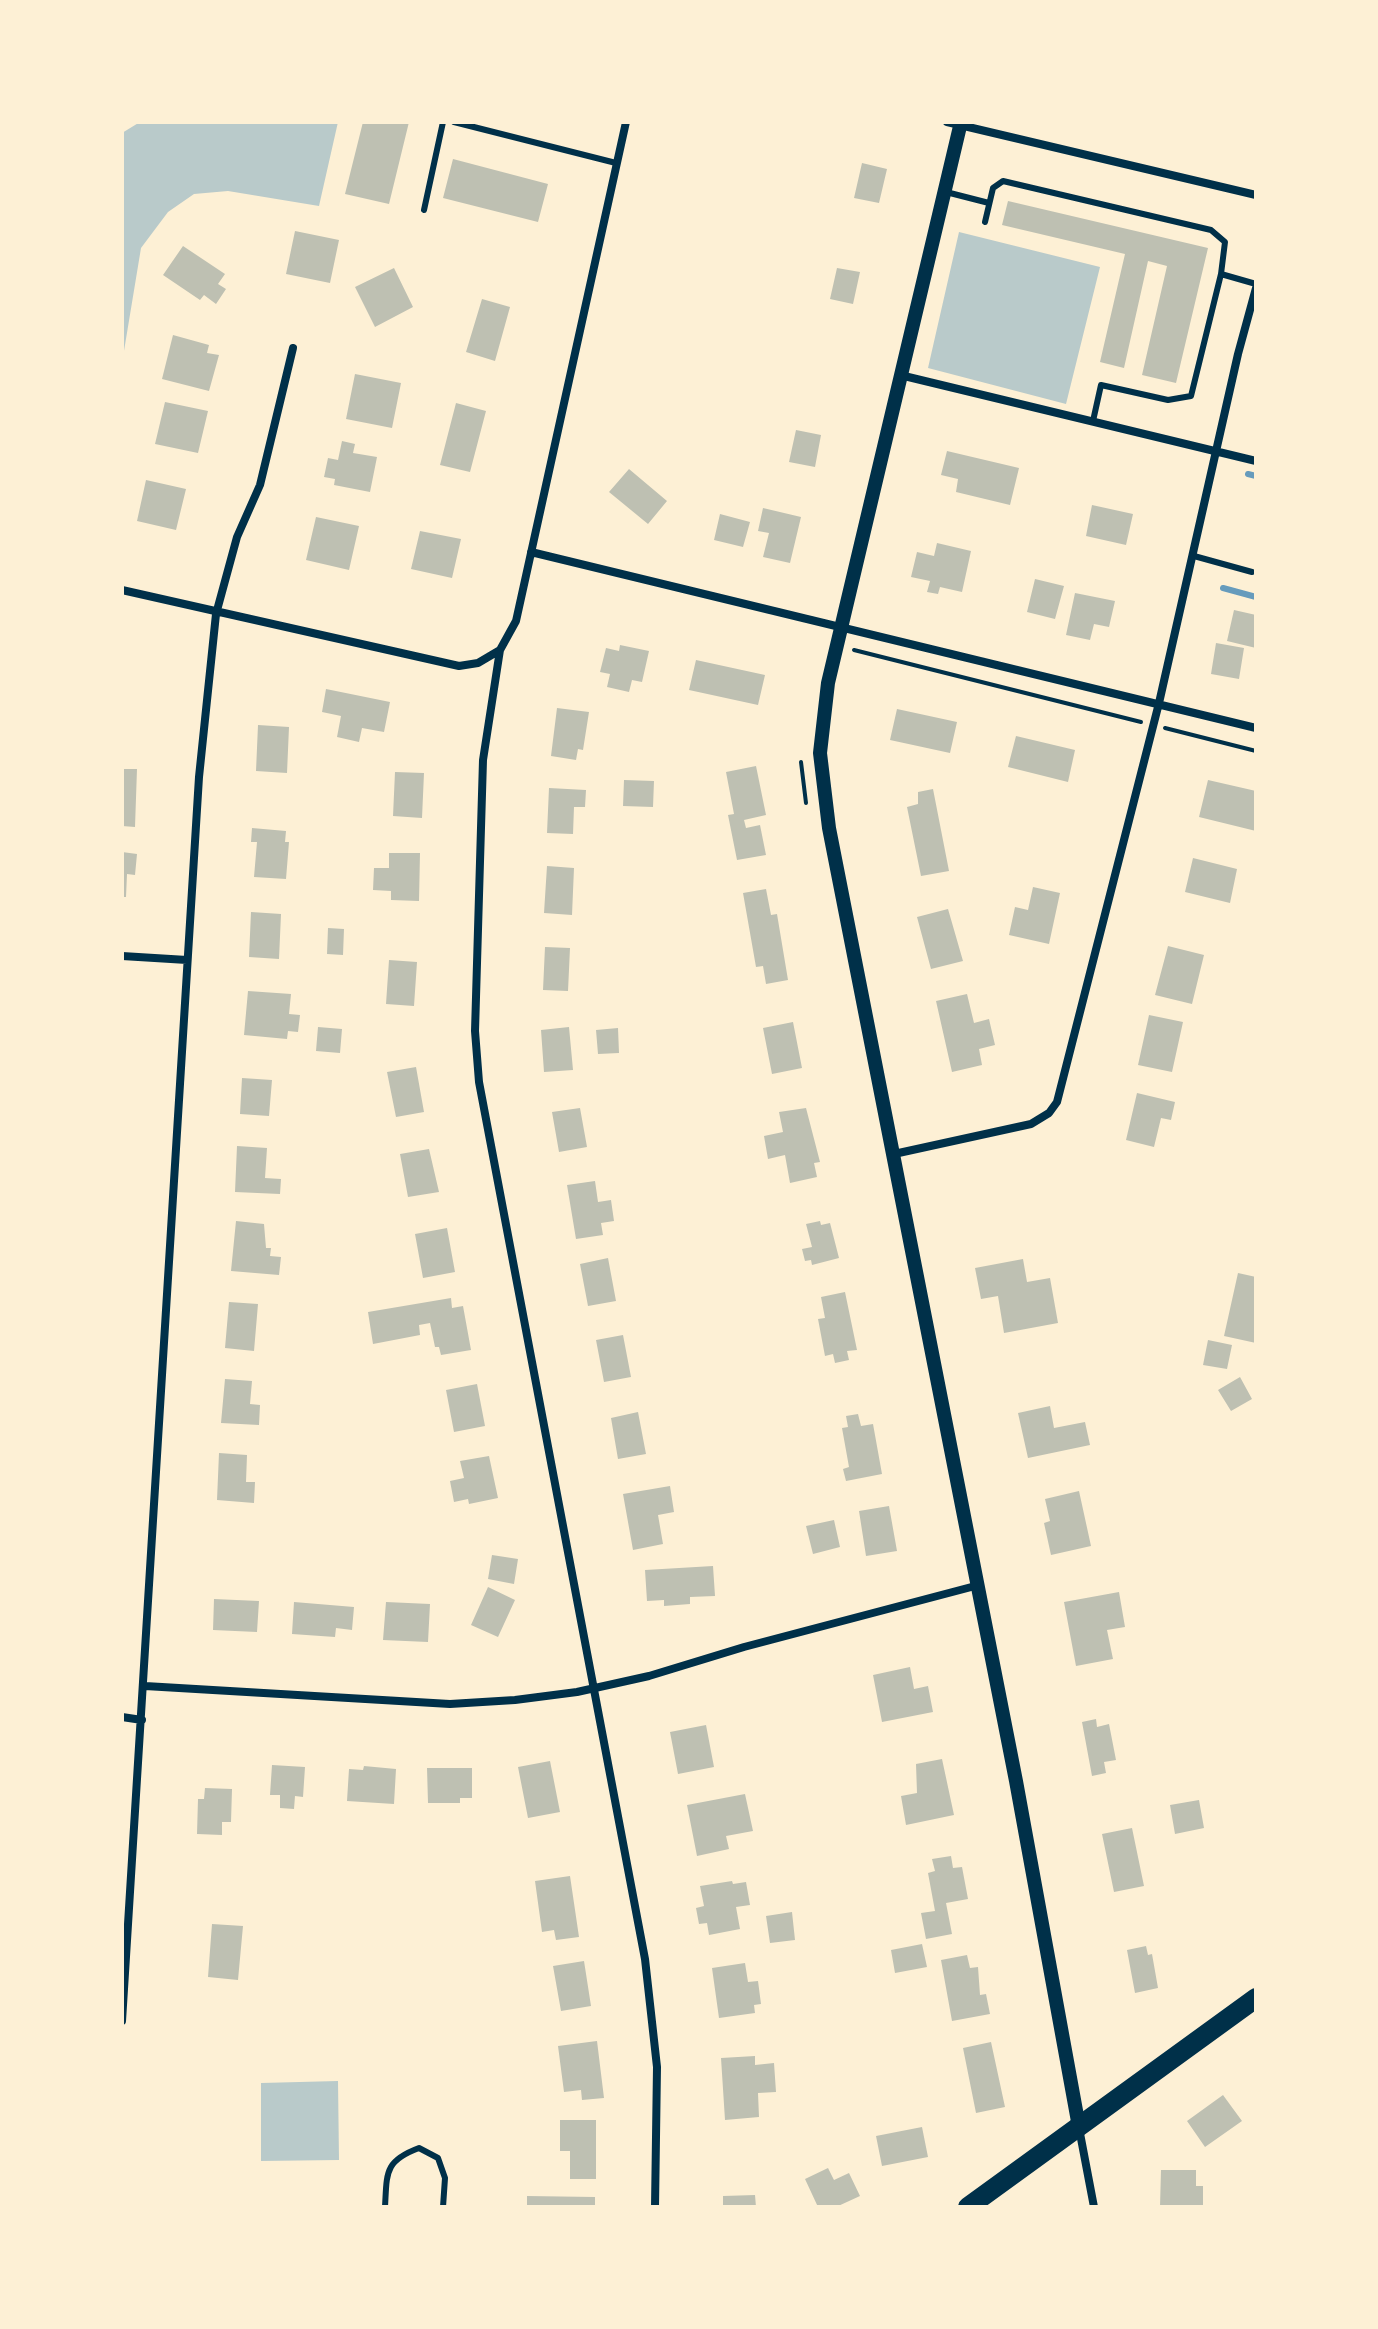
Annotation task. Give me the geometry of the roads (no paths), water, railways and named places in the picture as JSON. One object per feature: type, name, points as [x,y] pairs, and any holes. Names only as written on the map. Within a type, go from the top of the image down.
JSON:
[{"type":"main road","points":[[968,2207],[1256,1998]]},
{"type":"street","points":[[626,122],[516,621],[500,650],[483,760],[475,1031],[479,1082],[596,1689],[654,2022],[655,2207]]},
{"type":"street","points":[[1094,2207],[979,1585],[822,787],[820,753],[836,647],[944,191],[956,123],[1256,195]]},
{"type":"street","points":[[894,1154],[1031,1124],[1049,1113],[1057,1102],[1159,703],[1256,286]]},
{"type":"street","points":[[122,2021],[199,777],[216,614],[237,537],[260,485],[293,348]]},
{"type":"street","points":[[899,375],[1256,461]]},
{"type":"street","points":[[531,552],[1256,728]]},
{"type":"street","points":[[122,590],[216,614],[459,666],[478,663],[500,650]]},
{"type":"street","points":[[122,956],[187,960]]},
{"type":"street","points":[[145,1686],[450,1704],[515,1700],[596,1689],[979,1585]]},
{"type":"street","points":[[122,1717],[142,1720]]},
{"type":"lane","points":[[424,210],[443,122]]},
{"type":"lane","points":[[454,122],[616,163]]},
{"type":"lane","points":[[985,222],[993,188],[1003,181],[1211,230],[1225,242],[1221,274],[1191,396],[1168,400],[1101,385],[1093,421]]},
{"type":"lane","points":[[944,191],[989,203]]},
{"type":"lane","points":[[1221,274],[1256,286]]},
{"type":"lane","points":[[1194,556],[1252,572]]},
{"type":"lane","points":[[385,2207],[387,2172],[398,2156],[419,2148],[438,2158],[445,2178],[443,2207]]},
{"type":"waterway","points":[[1248,474],[1256,476]]},
{"type":"waterway","points":[[1223,588],[1256,597]]}]
